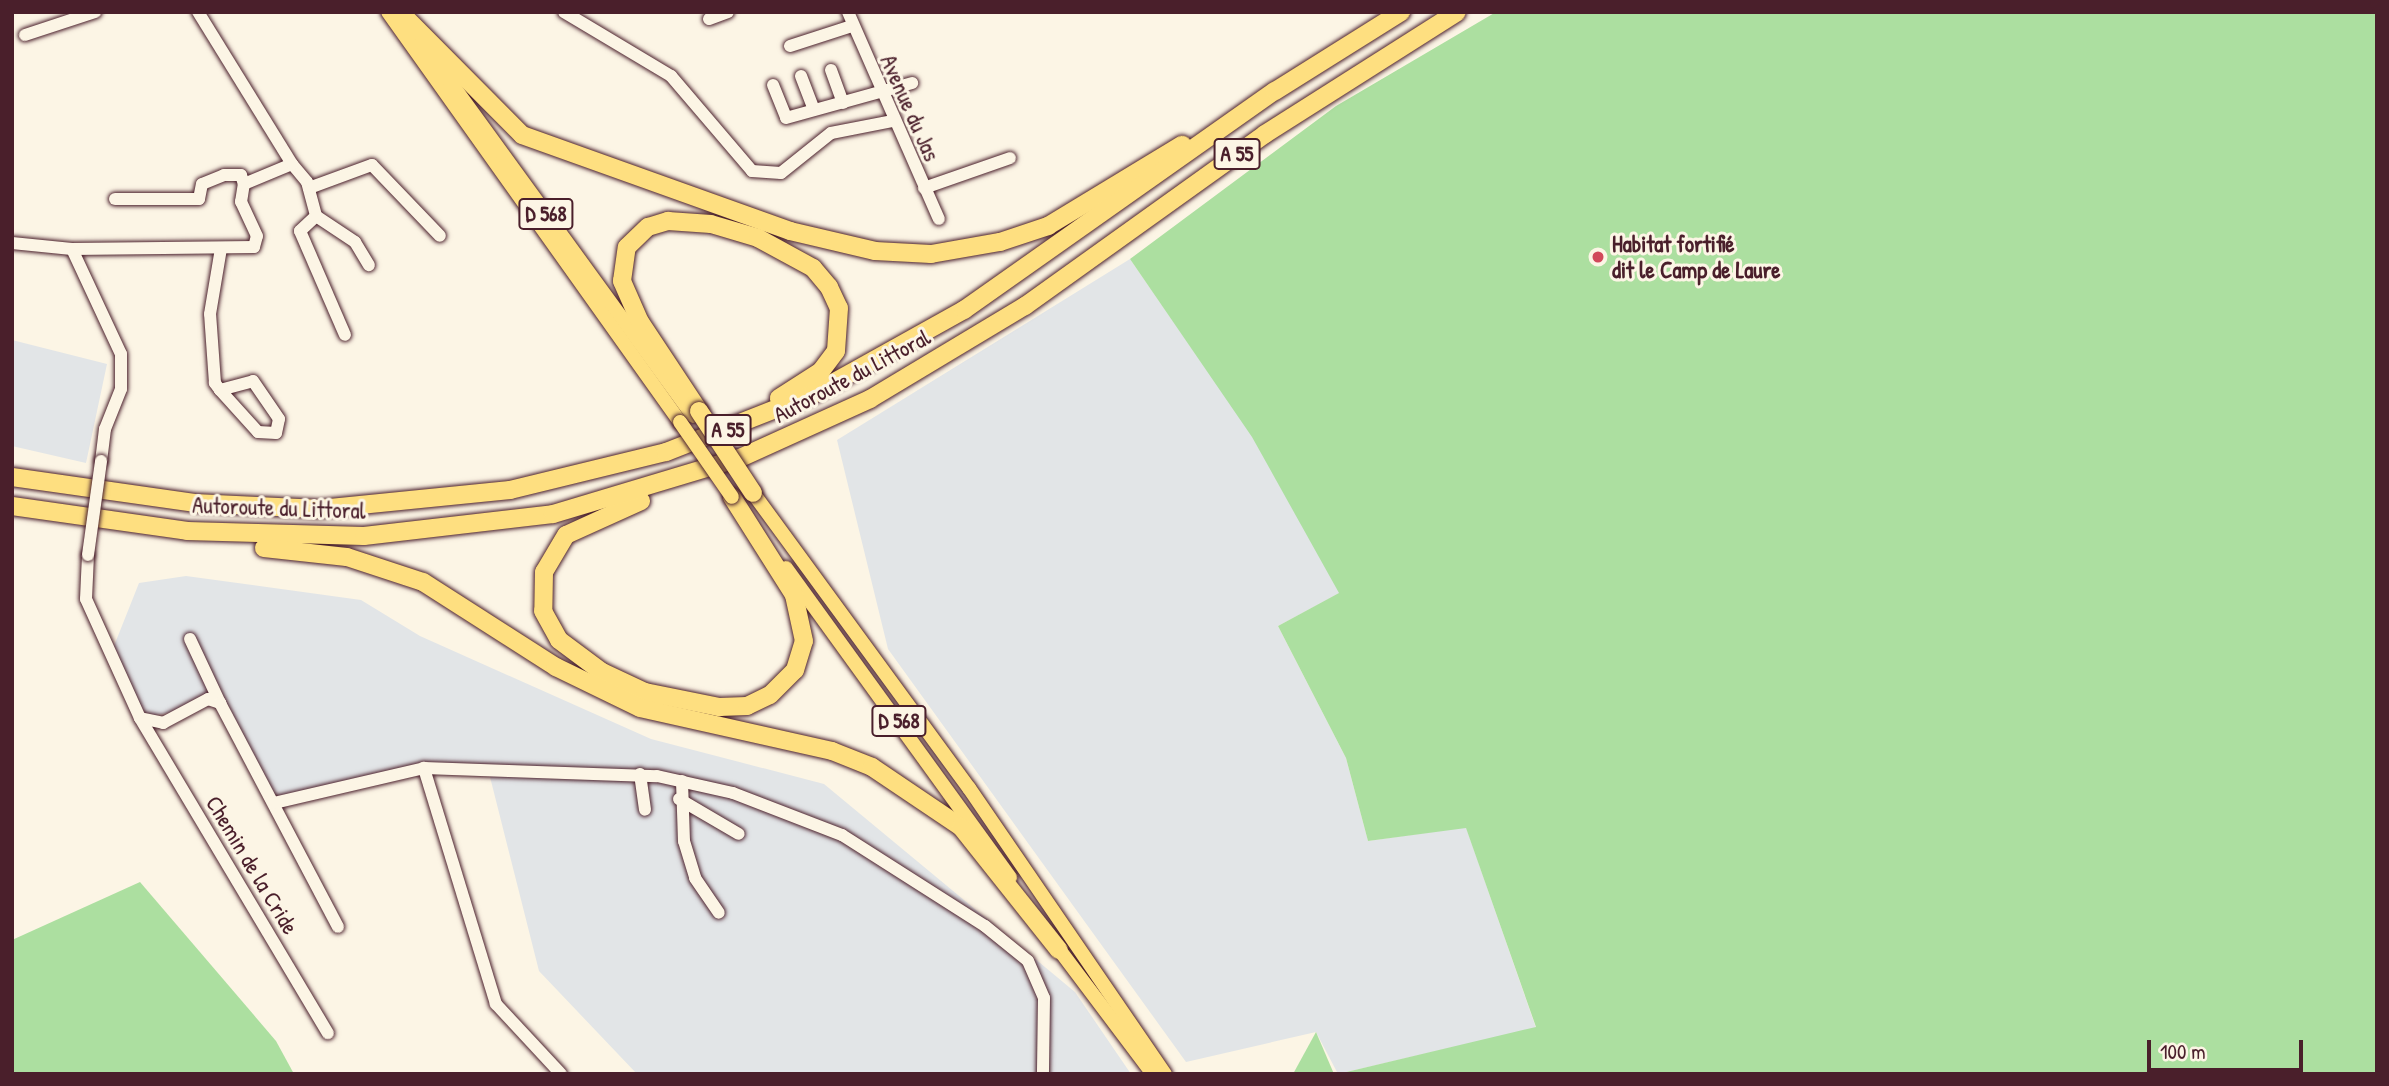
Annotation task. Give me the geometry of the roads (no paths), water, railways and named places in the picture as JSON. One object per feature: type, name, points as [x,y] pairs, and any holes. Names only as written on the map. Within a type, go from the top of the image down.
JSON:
[{"type":"highway","points":[[400,12],[495,115],[551,149],[790,231],[875,251],[931,254],[1000,242],[1048,226],[1344,46]]},
{"type":"highway","name":"Autoroute du Littoral","points":[[12,477],[194,503],[320,509],[446,499],[584,475],[667,452],[813,394],[964,310],[1344,46],[1401,12]]},
{"type":"highway","name":"Autoroute du Littoral","points":[[12,509],[187,531],[320,539],[553,514],[728,463],[813,427],[1025,306],[1265,134],[1457,12]]},
{"type":"highway","points":[[446,499],[678,441],[766,405],[821,372],[841,330],[839,308],[813,268],[758,239],[711,224],[668,221],[648,227],[627,247],[622,281],[640,322],[691,416],[756,497]]},
{"type":"highway","points":[[732,497],[799,608],[804,641],[786,682],[747,706],[687,704],[603,672],[559,640],[543,611],[542,585],[553,550],[566,536],[825,429],[1025,306]]},
{"type":"highway","points":[[12,509],[123,533],[315,552],[381,566],[462,603],[556,667],[640,709],[832,751],[872,767],[961,827],[1059,950]]},
{"type":"main road","name":"D 568","points":[[388,12],[691,416]]},
{"type":"main road","name":"D 568","points":[[400,12],[691,416],[732,497],[1059,950],[1153,1074]]},
{"type":"main road","name":"D 568","points":[[756,497],[969,788],[1165,1074]]},
{"type":"street","points":[[25,35],[95,12]]},
{"type":"street","points":[[198,12],[309,188],[316,216],[355,242],[369,265]]},
{"type":"street","points":[[564,12],[671,76],[752,172],[781,173],[831,133],[892,121]]},
{"type":"street","points":[[709,19],[728,12]]},
{"type":"street","name":"Avenue du Jas","points":[[848,12],[880,95],[939,219]]},
{"type":"street","points":[[790,46],[852,26]]},
{"type":"street","points":[[831,70],[843,103]]},
{"type":"street","points":[[801,75],[814,110]]},
{"type":"street","points":[[773,85],[786,118],[880,95],[912,83]]},
{"type":"street","points":[[924,188],[1010,158]]},
{"type":"street","points":[[244,184],[292,164]]},
{"type":"street","points":[[309,188],[372,165],[440,236]]},
{"type":"street","points":[[12,243],[72,249],[254,247],[257,236],[241,202],[244,184],[241,175],[224,175],[202,184],[199,199],[115,199]]},
{"type":"street","points":[[316,216],[300,231],[345,335]]},
{"type":"street","points":[[220,390],[253,380],[279,419],[276,433],[258,432],[220,390],[210,314],[221,248]]},
{"type":"street","name":"Chemin de la Cride","points":[[72,249],[121,354],[121,389],[101,461],[88,555],[86,599],[141,718],[328,1033]]},
{"type":"street","name":"Chemin de la Cride","points":[[190,639],[220,703],[338,928]]},
{"type":"street","points":[[141,718],[163,723],[208,699],[220,703]]},
{"type":"street","points":[[424,768],[496,1004],[561,1074]]},
{"type":"street","points":[[274,803],[424,768],[640,774],[682,781],[842,835],[1013,946],[1036,974],[1044,998],[1043,1074]]},
{"type":"street","points":[[640,774],[645,810]]},
{"type":"street","points":[[682,781],[679,799],[695,878],[719,913]]},
{"type":"street","points":[[679,799],[738,834]]},
{"type":"street","points":[[1140,1058],[1146,1074]]},
{"type":"place","name":"Habitat fortifié dit le Camp de Laure","points":[[1598,257]]}]
